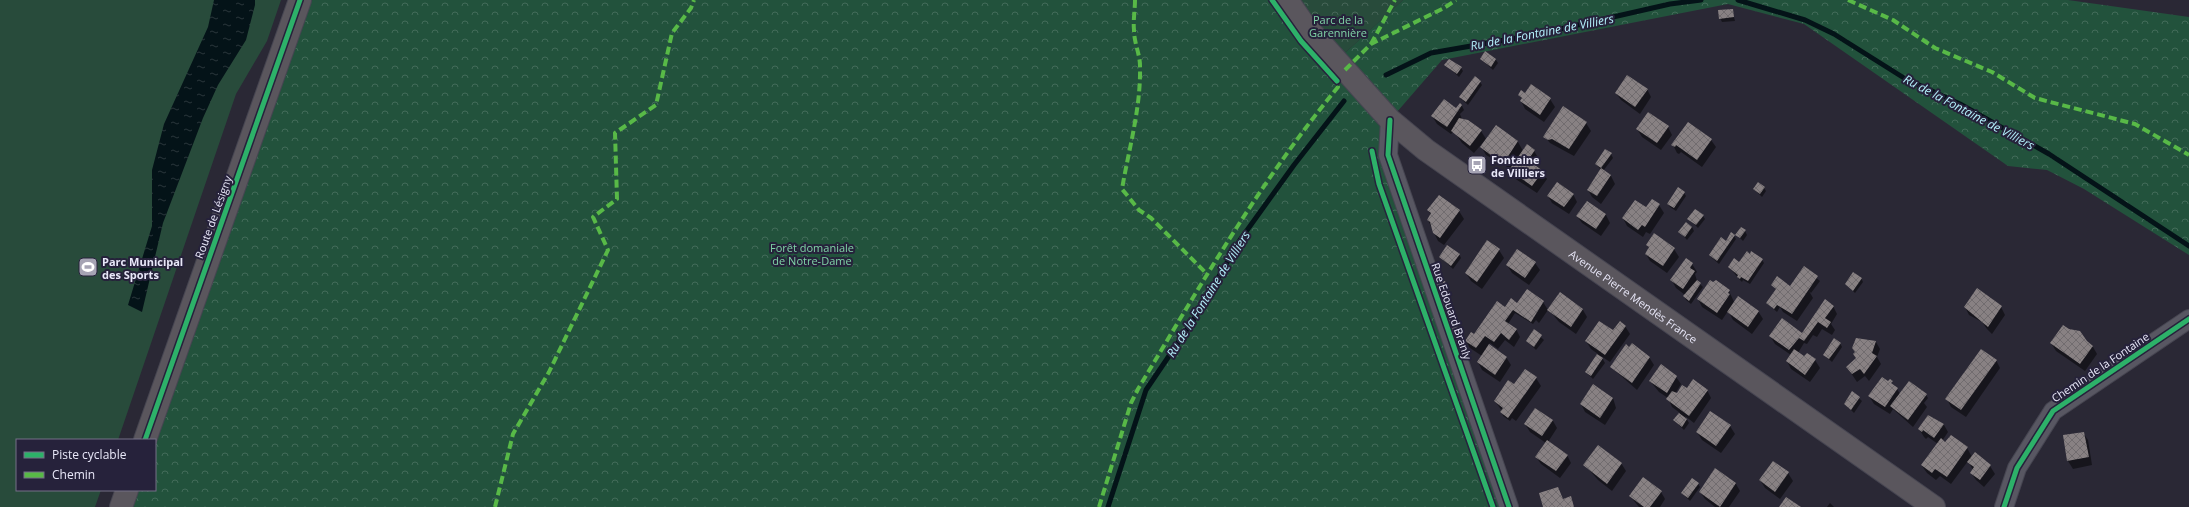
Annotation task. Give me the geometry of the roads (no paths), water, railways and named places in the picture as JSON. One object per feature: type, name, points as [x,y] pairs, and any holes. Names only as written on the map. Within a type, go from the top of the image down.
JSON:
[{"type":"main road","name":"Route de Lésigny","points":[[145,439],[300,0]]},
{"type":"main road","name":"Avenue Pierre Mendès France","points":[[1287,0],[1303,23],[1390,120],[1426,150],[1934,507]]},
{"type":"main road","points":[[121,507],[127,491]]},
{"type":"street","name":"Rue Edouard Branly","points":[[1390,120],[1388,155],[1509,507]]},
{"type":"street","name":"Chemin de la Fontaine","points":[[2004,507],[2017,468],[2053,412],[2189,320]]},
{"type":"water","points":[[214,0],[255,0],[255,5],[246,40],[218,85],[203,118],[163,223],[142,312],[128,305],[152,226],[152,170],[164,124],[208,27]]},
{"type":"waterway","name":"Ru de la Fontaine de Villiers","points":[[1386,75],[1431,53],[1534,35],[1670,4],[1701,0]]},
{"type":"waterway","name":"Ru de la Fontaine de Villiers","points":[[1738,0],[1805,20],[1834,34],[1904,78],[1960,104],[2049,154],[2189,246]]},
{"type":"waterway","name":"Ru de la Fontaine de Villiers","points":[[1108,507],[1146,390],[1196,316],[1240,240],[1294,165],[1344,101]]},
{"type":"place","name":"Fontaine de Villiers","points":[[1477,165]]},
{"type":"place","name":"Parc Municipal des Sports","points":[[88,267]]},
{"type":"park label","name":"Parc de la Garennière","points":[[1338,25]]},
{"type":"park label","name":"Forêt domaniale de Notre-Dame","points":[[812,253]]}]
